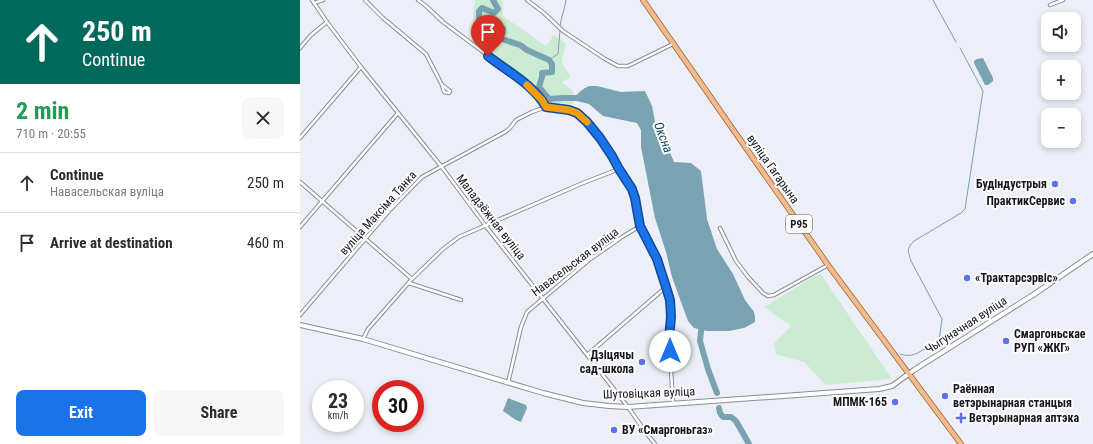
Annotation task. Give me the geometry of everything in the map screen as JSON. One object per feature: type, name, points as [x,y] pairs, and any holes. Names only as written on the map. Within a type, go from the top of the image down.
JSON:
[{"type":"main road","name":"вуліца Гагарына","points":[[643,0],[828,265],[961,444]]},
{"type":"main road","name":"Чыгуначная вуліца","points":[[909,374],[1093,254]]},
{"type":"main road","name":"Шутовіцкая вуліца","points":[[300,325],[363,339],[508,383],[583,403],[609,406],[628,407],[879,389],[892,386],[909,374]]},
{"type":"street","name":"Маладзёжная вуліца","points":[[312,0],[327,22],[441,166],[655,444]]},
{"type":"street","points":[[314,3],[323,0]]},
{"type":"street","points":[[365,0],[383,18],[426,54],[442,85]]},
{"type":"street","points":[[418,0],[459,35],[531,88],[546,107],[569,110],[577,113],[587,122],[612,156],[632,189],[640,226],[657,259],[670,300],[671,317],[669,338],[673,404]]},
{"type":"street","points":[[527,0],[544,13],[563,31],[618,66],[628,66],[673,44]]},
{"type":"street","points":[[1050,5],[1063,0]]},
{"type":"street","points":[[300,48],[311,35],[327,22]]},
{"type":"street","points":[[300,138],[361,66]]},
{"type":"street","name":"вуліца Максіма Танка","points":[[300,315],[366,238],[422,177],[505,132],[516,120],[546,107]]},
{"type":"street","points":[[300,226],[398,113]]},
{"type":"street","points":[[363,339],[368,329],[412,279],[451,242],[485,225],[619,169]]},
{"type":"street","points":[[300,182],[412,279]]},
{"type":"street","name":"Навасельская вуліца","points":[[508,383],[524,318],[527,312],[589,260],[640,226]]},
{"type":"street","points":[[720,228],[736,261],[763,294],[768,296],[774,295],[828,265]]},
{"type":"street","points":[[409,283],[461,300]]},
{"type":"street","points":[[587,355],[666,287]]},
{"type":"green space","points":[[475,0],[501,0],[503,3],[503,16],[546,46],[554,35],[566,44],[561,62],[571,77],[562,82],[573,91],[573,104],[551,103],[489,49],[473,19]]},
{"type":"green space","points":[[820,273],[892,379],[826,385],[804,362],[776,354],[774,343],[791,326],[764,307]]},
{"type":"green space","points":[[1001,300],[1003,305],[968,327],[966,322]]},
{"type":"water","points":[[983,58],[993,78],[993,81],[988,85],[985,85],[974,63],[977,59]]},
{"type":"water","points":[[589,86],[597,86],[621,92],[645,91],[652,106],[656,127],[664,138],[674,162],[691,163],[701,171],[707,219],[717,249],[733,274],[745,300],[754,312],[755,322],[744,328],[729,331],[707,331],[694,328],[688,321],[672,277],[655,218],[641,147],[641,130],[637,123],[603,116],[589,104],[575,100],[582,90]]},
{"type":"water","points":[[508,398],[526,405],[527,408],[521,422],[503,411]]},
{"type":"waterway","name":"Оксна","points":[[493,0],[498,9],[494,13],[482,8],[479,11],[479,18],[503,29],[503,32],[497,36],[520,45],[527,50],[549,60],[552,64],[552,72],[542,73],[539,87],[549,99],[583,98]]},
{"type":"waterway","points":[[560,26],[566,0]]},
{"type":"waterway","points":[[933,0],[956,42]]},
{"type":"waterway","points":[[549,60],[558,54],[560,30]]},
{"type":"waterway","points":[[900,354],[912,355],[938,342],[942,319],[911,261],[909,248],[914,241],[961,213],[965,209],[983,91],[960,48]]},
{"type":"waterway","name":"Оксна","points":[[702,322],[700,341],[717,393]]},
{"type":"waterway","name":"Оксна","points":[[719,408],[723,417],[731,417],[736,421],[749,444]]},
{"type":"slow traffic","points":[[527,85],[542,100],[546,107],[569,110],[577,113],[587,122]]},
{"type":"place","name":"Будіндустрыя","points":[[1055,184]]},
{"type":"place","name":"ПрактикСервис","points":[[1073,201]]},
{"type":"place","name":"«Трактарсэрвіс»","points":[[967,278]]},
{"type":"place","name":"Смаргоньскае РУП «ЖКГ»","points":[[1006,341]]},
{"type":"place","name":"Дзіцячы сад-школа","points":[[642,362]]},
{"type":"place","name":"Раённая ветэрынарная станцыя","points":[[945,396]]},
{"type":"place","name":"МПМК-165","points":[[895,402]]},
{"type":"place","name":"Ветэрынарная аптэка","points":[[961,418]]},
{"type":"place","name":"ВУ «Смаргоньгаз»","points":[[614,430]]},
{"type":"route","points":[[488,56],[531,88],[546,107],[569,110],[577,113],[587,122],[612,156],[632,189],[640,226],[657,259],[670,300],[670,351]]}]
